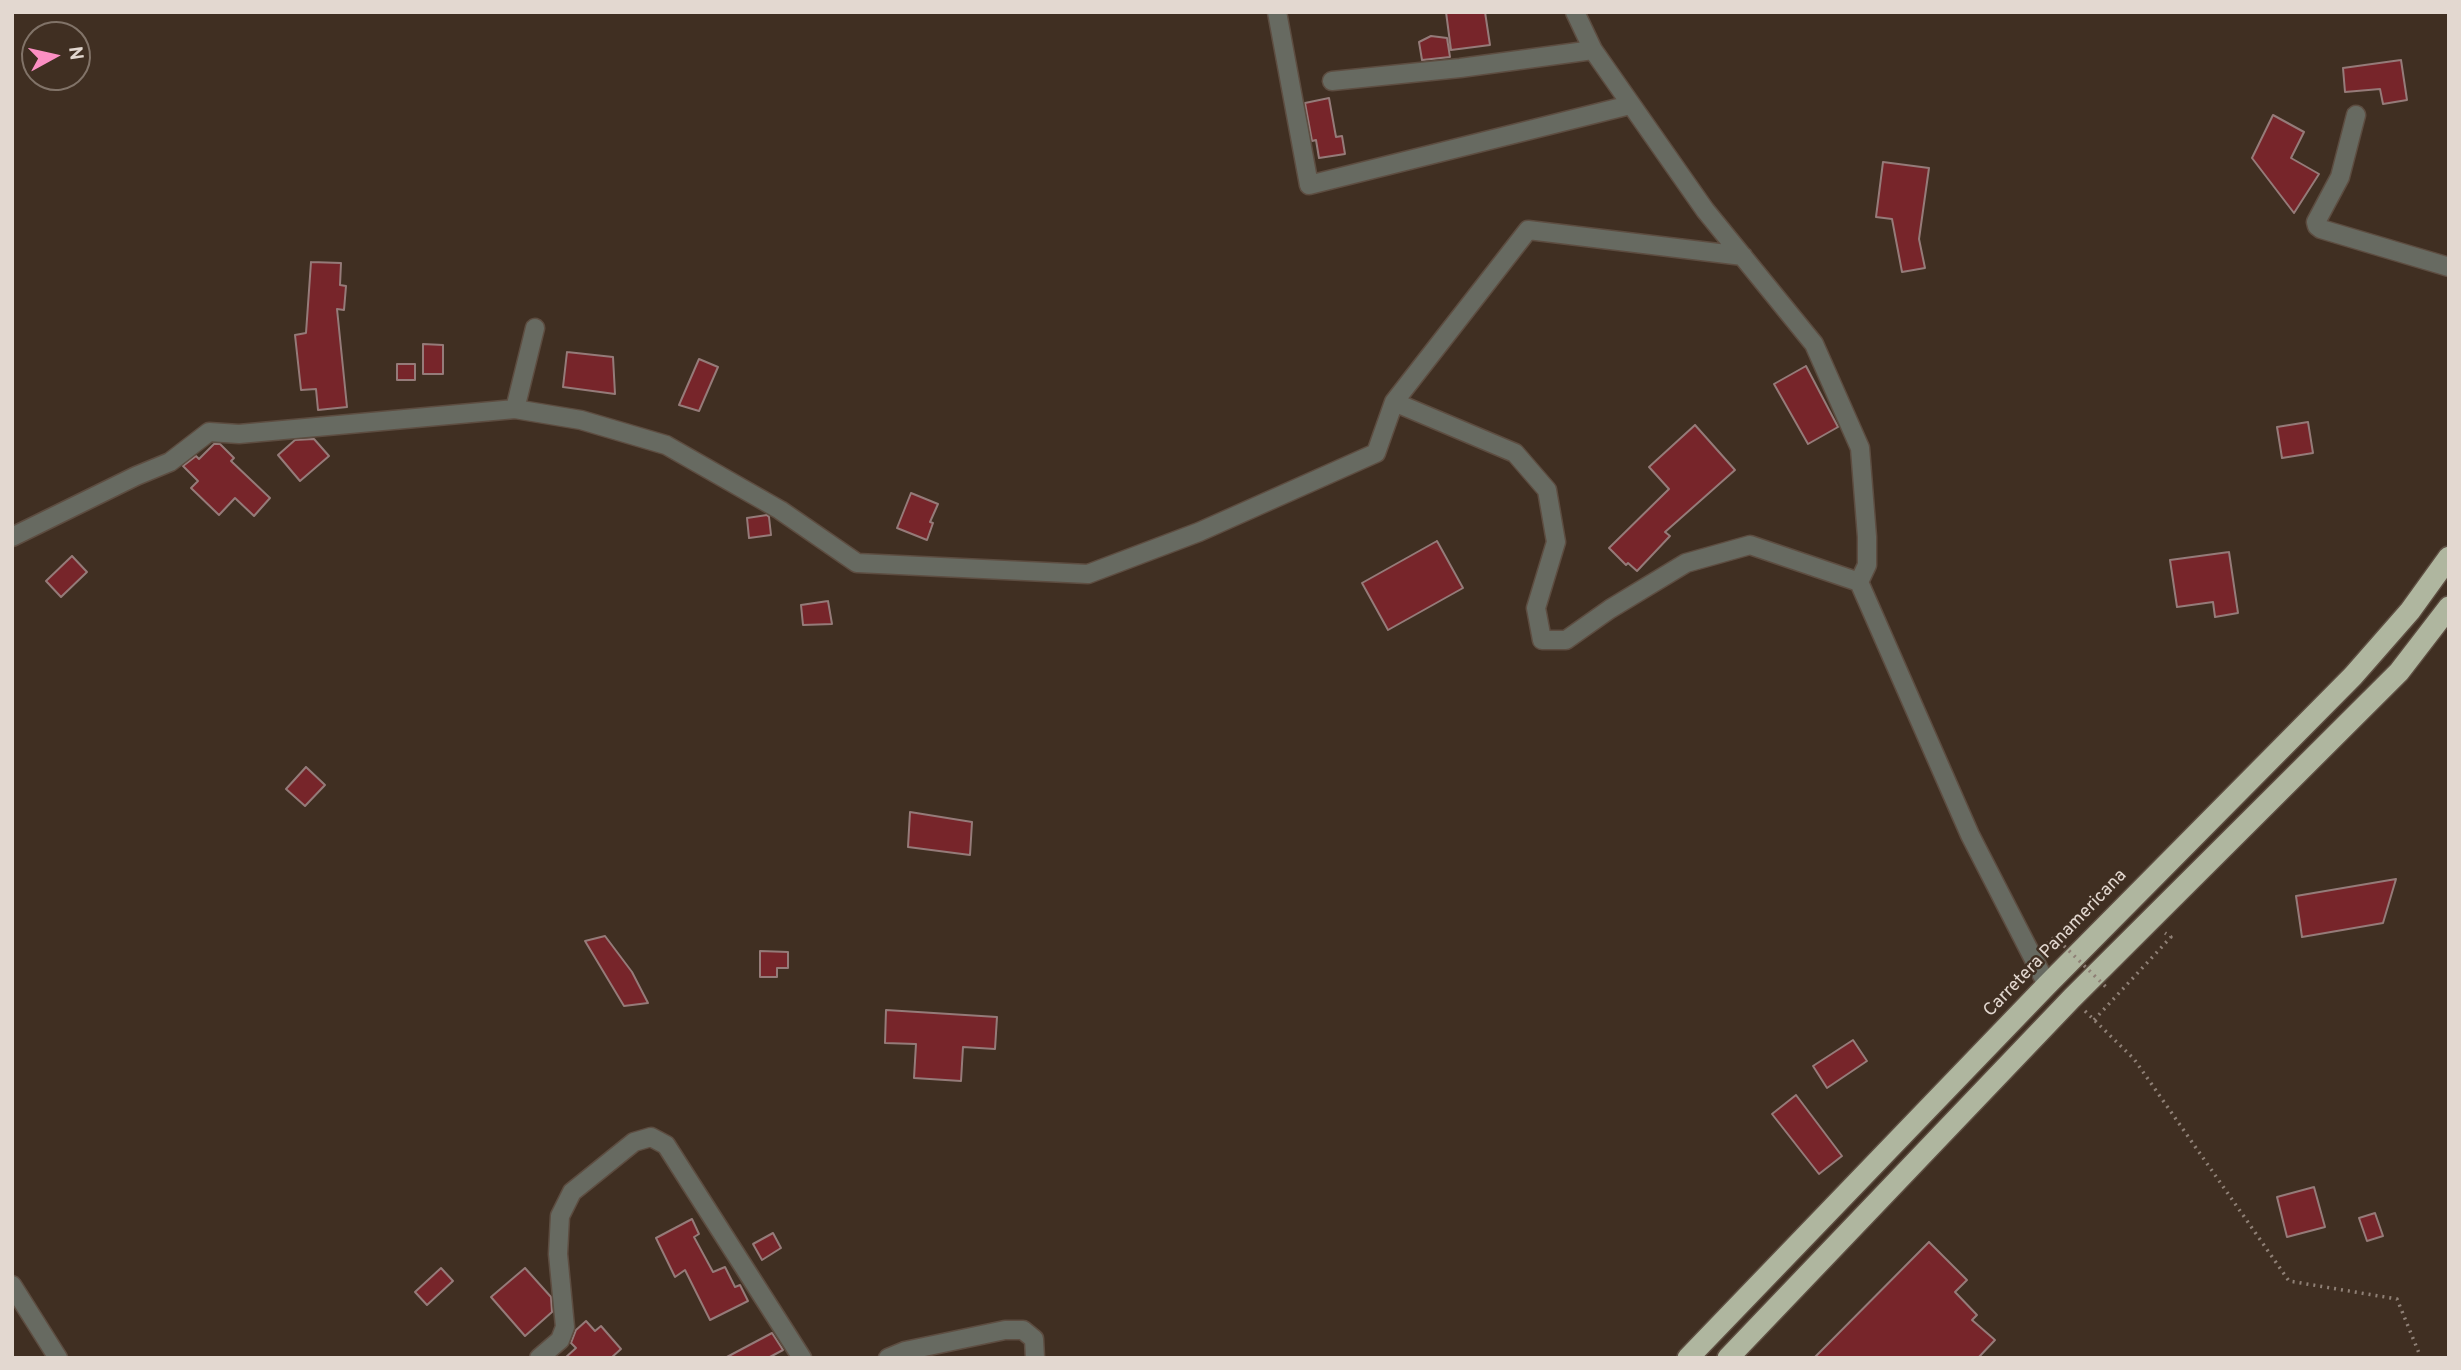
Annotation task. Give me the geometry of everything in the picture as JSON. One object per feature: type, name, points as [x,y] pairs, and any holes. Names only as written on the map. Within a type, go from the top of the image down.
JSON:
[{"type":"highway","name":"Carretera Panamericana","points":[[1688,1358],[2047,985],[2353,676],[2410,611],[2449,557]]},
{"type":"highway","points":[[1728,1358],[2072,998],[2399,671],[2449,607]]},
{"type":"street","points":[[1277,12],[1309,185],[1630,105]]},
{"type":"street","points":[[1575,12],[1593,50],[1705,210],[1814,344],[1860,448],[1867,565],[1859,582]]},
{"type":"street","points":[[1332,81],[1460,68],[1593,50]]},
{"type":"street","points":[[2357,115],[2340,177],[2316,222],[2317,226],[2449,267]]},
{"type":"street","points":[[12,537],[170,462],[209,432],[239,434],[515,409],[581,419],[666,444],[780,510],[857,563],[1088,574],[1199,532],[1376,453],[1394,402],[1528,230],[1743,256]]},
{"type":"street","points":[[515,409],[534,328]]},
{"type":"street","points":[[1394,402],[1515,453],[1547,490],[1556,542],[1536,608],[1542,640],[1566,640],[1610,609],[1686,563],[1750,545],[1859,582],[1970,835],[2047,985]]},
{"type":"street","points":[[539,1358],[561,1340],[565,1327],[558,1254],[559,1229],[560,1216],[572,1192],[634,1142],[651,1137],[666,1145],[802,1358]]},
{"type":"street","points":[[12,1285],[58,1358]]},
{"type":"street","points":[[888,1358],[905,1351],[1005,1330],[1023,1330],[1034,1339],[1035,1358]]},
{"type":"path","points":[[2053,939],[2111,883],[2119,888]]},
{"type":"path","points":[[2069,932],[2059,941],[2106,987]]},
{"type":"path","points":[[2094,1020],[2171,937],[2166,932],[2156,942]]},
{"type":"path","points":[[2072,998],[2134,1059],[2289,1281],[2397,1299],[2421,1358]]},
{"type":"building","points":[[1446,12],[1485,12],[1490,45],[1451,50]]},
{"type":"building","points":[[1431,36],[1447,38],[1450,57],[1422,60],[1419,42]]},
{"type":"building","points":[[2401,60],[2407,100],[2383,104],[2380,89],[2345,92],[2343,68]]},
{"type":"building","points":[[1329,98],[1336,137],[1342,136],[1345,154],[1319,158],[1316,140],[1312,141],[1305,103]]},
{"type":"building","points":[[2273,115],[2304,132],[2291,158],[2319,174],[2294,213],[2252,158]]},
{"type":"building","points":[[1883,162],[1929,168],[1919,239],[1925,268],[1902,272],[1892,219],[1876,217]]},
{"type":"building","points":[[311,262],[341,263],[340,285],[346,286],[344,310],[337,309],[347,407],[318,410],[316,389],[301,390],[295,335],[306,333]]},
{"type":"building","points":[[423,344],[443,345],[443,374],[423,374]]},
{"type":"building","points":[[567,352],[613,357],[615,394],[563,387]]},
{"type":"building","points":[[699,359],[718,367],[699,411],[679,405]]},
{"type":"building","points":[[397,364],[415,364],[415,380],[397,380]]},
{"type":"building","points":[[1806,366],[1838,427],[1808,444],[1774,384]]},
{"type":"building","points":[[2308,422],[2313,453],[2282,458],[2277,427]]},
{"type":"building","points":[[1695,425],[1735,470],[1665,532],[1670,536],[1637,571],[1628,563],[1626,565],[1609,548],[1669,489],[1649,467]]},
{"type":"building","points":[[314,439],[329,456],[300,481],[278,455],[295,440]]},
{"type":"building","points":[[214,444],[220,444],[234,458],[231,461],[270,498],[254,516],[235,498],[219,515],[191,488],[198,481],[183,466],[196,456],[199,459]]},
{"type":"building","points":[[911,493],[938,504],[930,522],[933,523],[927,540],[897,528]]},
{"type":"building","points":[[767,515],[771,535],[749,538],[747,518]]},
{"type":"building","points":[[1437,541],[1463,588],[1388,630],[1362,583]]},
{"type":"building","points":[[2229,552],[2238,613],[2215,617],[2213,602],[2177,607],[2170,560]]},
{"type":"building","points":[[72,556],[87,572],[61,597],[46,581]]},
{"type":"building","points":[[828,601],[832,624],[803,625],[801,605]]},
{"type":"building","points":[[306,767],[325,785],[305,806],[286,789]]},
{"type":"building","points":[[910,812],[972,822],[970,855],[908,847]]},
{"type":"building","points":[[2396,879],[2383,923],[2302,937],[2296,896]]},
{"type":"building","points":[[605,936],[632,972],[648,1003],[624,1006],[585,941]]},
{"type":"building","points":[[760,951],[788,952],[788,968],[777,968],[777,977],[760,977]]},
{"type":"building","points":[[886,1010],[997,1017],[995,1049],[963,1047],[961,1081],[914,1078],[916,1044],[885,1043]]},
{"type":"building","points":[[1853,1040],[1867,1061],[1827,1088],[1813,1066]]},
{"type":"building","points":[[1796,1095],[1842,1156],[1819,1174],[1772,1114]]},
{"type":"building","points":[[2314,1187],[2325,1227],[2287,1237],[2277,1197]]},
{"type":"building","points":[[2375,1213],[2383,1236],[2367,1241],[2359,1218]]},
{"type":"building","points":[[692,1219],[699,1234],[694,1237],[713,1272],[725,1267],[735,1287],[740,1285],[748,1301],[710,1320],[685,1270],[675,1277],[656,1238]]},
{"type":"building","points":[[773,1233],[781,1248],[762,1260],[753,1244]]},
{"type":"building","points":[[1929,1242],[1967,1280],[1955,1292],[1977,1315],[1972,1320],[1995,1340],[1978,1358],[1814,1358]]},
{"type":"building","points":[[441,1268],[453,1281],[427,1305],[415,1292]]},
{"type":"building","points":[[525,1268],[551,1297],[552,1312],[525,1336],[491,1297]]},
{"type":"building","points":[[586,1321],[595,1331],[601,1326],[621,1349],[611,1358],[565,1358],[576,1348],[571,1343],[576,1330]]},
{"type":"building","points":[[772,1333],[783,1350],[768,1358],[725,1358]]}]
